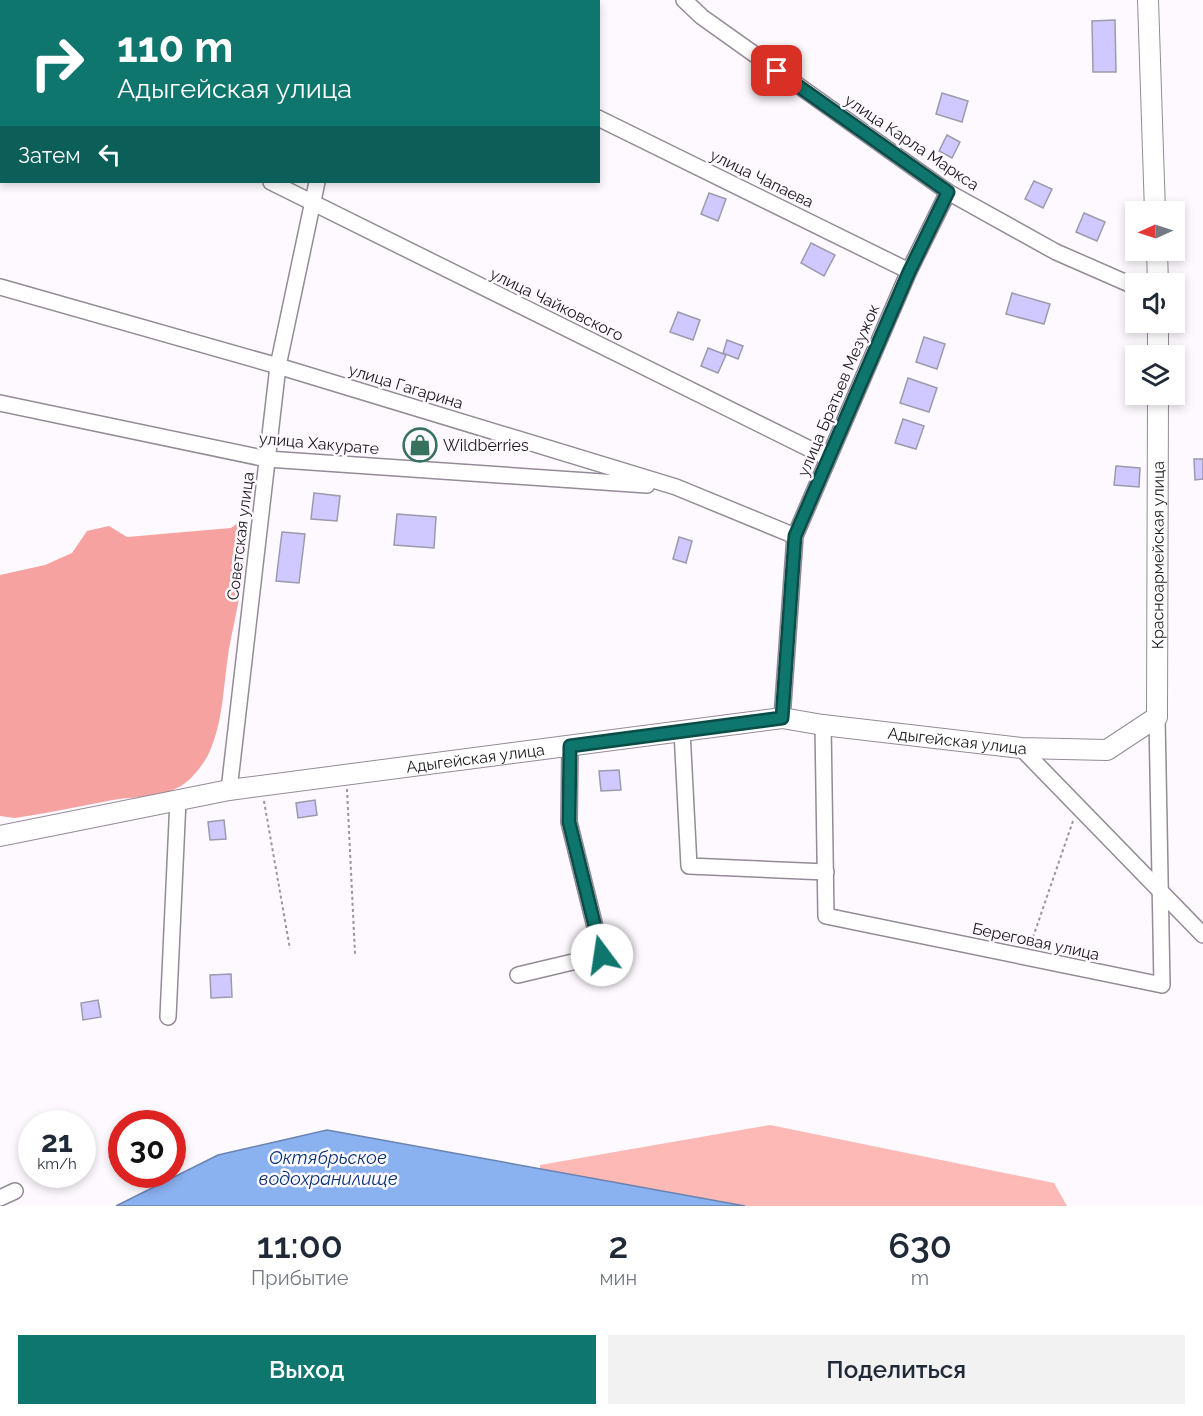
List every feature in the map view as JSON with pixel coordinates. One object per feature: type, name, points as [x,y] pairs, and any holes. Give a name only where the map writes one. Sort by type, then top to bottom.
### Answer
[{"type":"main road","points":[[1148,0],[1155,201]]},
{"type":"main road","name":"Красноармейская улица","points":[[1157,717],[1158,405]]},
{"type":"main road","name":"Адыгейская улица","points":[[0,836],[262,785],[782,718],[823,725],[1021,748],[1107,750],[1157,717]]},
{"type":"street","name":"улица Карла Маркса","points":[[684,0],[702,17],[948,192],[1056,252],[1125,282]]},
{"type":"street","name":"улица Чапаева","points":[[600,119],[909,272]]},
{"type":"street","name":"улица Чайковского","points":[[273,183],[828,458]]},
{"type":"street","name":"Советская улица","points":[[230,790],[278,366],[316,183]]},
{"type":"street","name":"улица Братьев Мезужок","points":[[782,718],[795,536],[909,272],[948,192]]},
{"type":"street","name":"улица Гагарина","points":[[0,287],[278,366],[676,487],[795,536]]},
{"type":"street","name":"улица Хакурате","points":[[0,404],[267,459],[676,487]]},
{"type":"street","name":"Береговая улица","points":[[823,725],[826,916],[1162,986],[1157,717]]},
{"type":"street","points":[[682,731],[689,866],[826,872]]},
{"type":"street","points":[[518,975],[602,955],[569,822],[570,746]]},
{"type":"street","points":[[1021,748],[1203,935]]},
{"type":"street","points":[[168,1017],[178,800]]},
{"type":"street","points":[[0,1198],[15,1191]]},
{"type":"path","points":[[346,774],[354,954]]},
{"type":"path","points":[[262,785],[290,948]]},
{"type":"path","points":[[1027,958],[1033,934],[1078,807]]},
{"type":"shaded area","points":[[239,522],[245,549],[244,567],[220,717],[209,753],[196,772],[188,781],[163,794],[113,800],[15,818],[0,816],[0,575],[45,565],[72,553],[87,531],[109,526],[127,537],[231,528]]},
{"type":"shaded area","points":[[770,1125],[1054,1183],[1067,1206],[745,1206],[540,1169],[540,1165]]},
{"type":"water","name":"Октябрьское водохранилище","points":[[327,1130],[745,1206],[116,1206],[152,1188],[186,1188],[186,1171],[218,1155]]},
{"type":"building","points":[[1115,20],[1116,72],[1093,72],[1092,21]]},
{"type":"building","points":[[942,93],[968,101],[962,122],[936,114]]},
{"type":"building","points":[[947,135],[960,142],[952,158],[939,151]]},
{"type":"building","points":[[1034,181],[1052,189],[1043,208],[1025,199]]},
{"type":"building","points":[[709,193],[726,199],[718,221],[701,214]]},
{"type":"building","points":[[1084,213],[1105,222],[1097,241],[1076,232]]},
{"type":"building","points":[[811,243],[835,255],[824,276],[801,263]]},
{"type":"building","points":[[1012,293],[1050,304],[1044,324],[1006,314]]},
{"type":"building","points":[[678,312],[700,320],[693,340],[670,332]]},
{"type":"building","points":[[924,337],[945,344],[937,369],[916,362]]},
{"type":"building","points":[[727,340],[743,346],[738,359],[723,353]]},
{"type":"building","points":[[708,348],[726,355],[718,373],[701,366]]},
{"type":"building","points":[[908,378],[937,388],[929,412],[900,403]]},
{"type":"building","points":[[903,419],[924,426],[916,449],[895,443]]},
{"type":"building","name":"Wildberries","points":[[413,431],[432,435],[428,459],[409,455]]},
{"type":"building","points":[[1194,459],[1203,459],[1203,479],[1195,480]]},
{"type":"building","points":[[1116,466],[1140,468],[1139,487],[1114,485]]},
{"type":"building","points":[[314,493],[340,496],[337,521],[311,519]]},
{"type":"building","points":[[397,514],[436,517],[434,548],[394,545]]},
{"type":"building","points":[[282,532],[305,534],[299,583],[276,581]]},
{"type":"building","points":[[679,537],[692,541],[686,563],[673,559]]},
{"type":"building","points":[[619,770],[621,790],[601,791],[599,771]]},
{"type":"building","points":[[315,800],[317,815],[298,818],[296,803]]},
{"type":"building","points":[[224,820],[226,839],[210,840],[208,822]]},
{"type":"building","points":[[231,974],[232,997],[211,998],[210,975]]},
{"type":"building","points":[[98,1000],[101,1017],[83,1020],[81,1003]]},
{"type":"place","name":"Wildberries","points":[[420,445]]},
{"type":"route","points":[[602,955],[569,822],[570,746],[782,718],[795,536],[909,272],[948,192],[777,71]]}]
